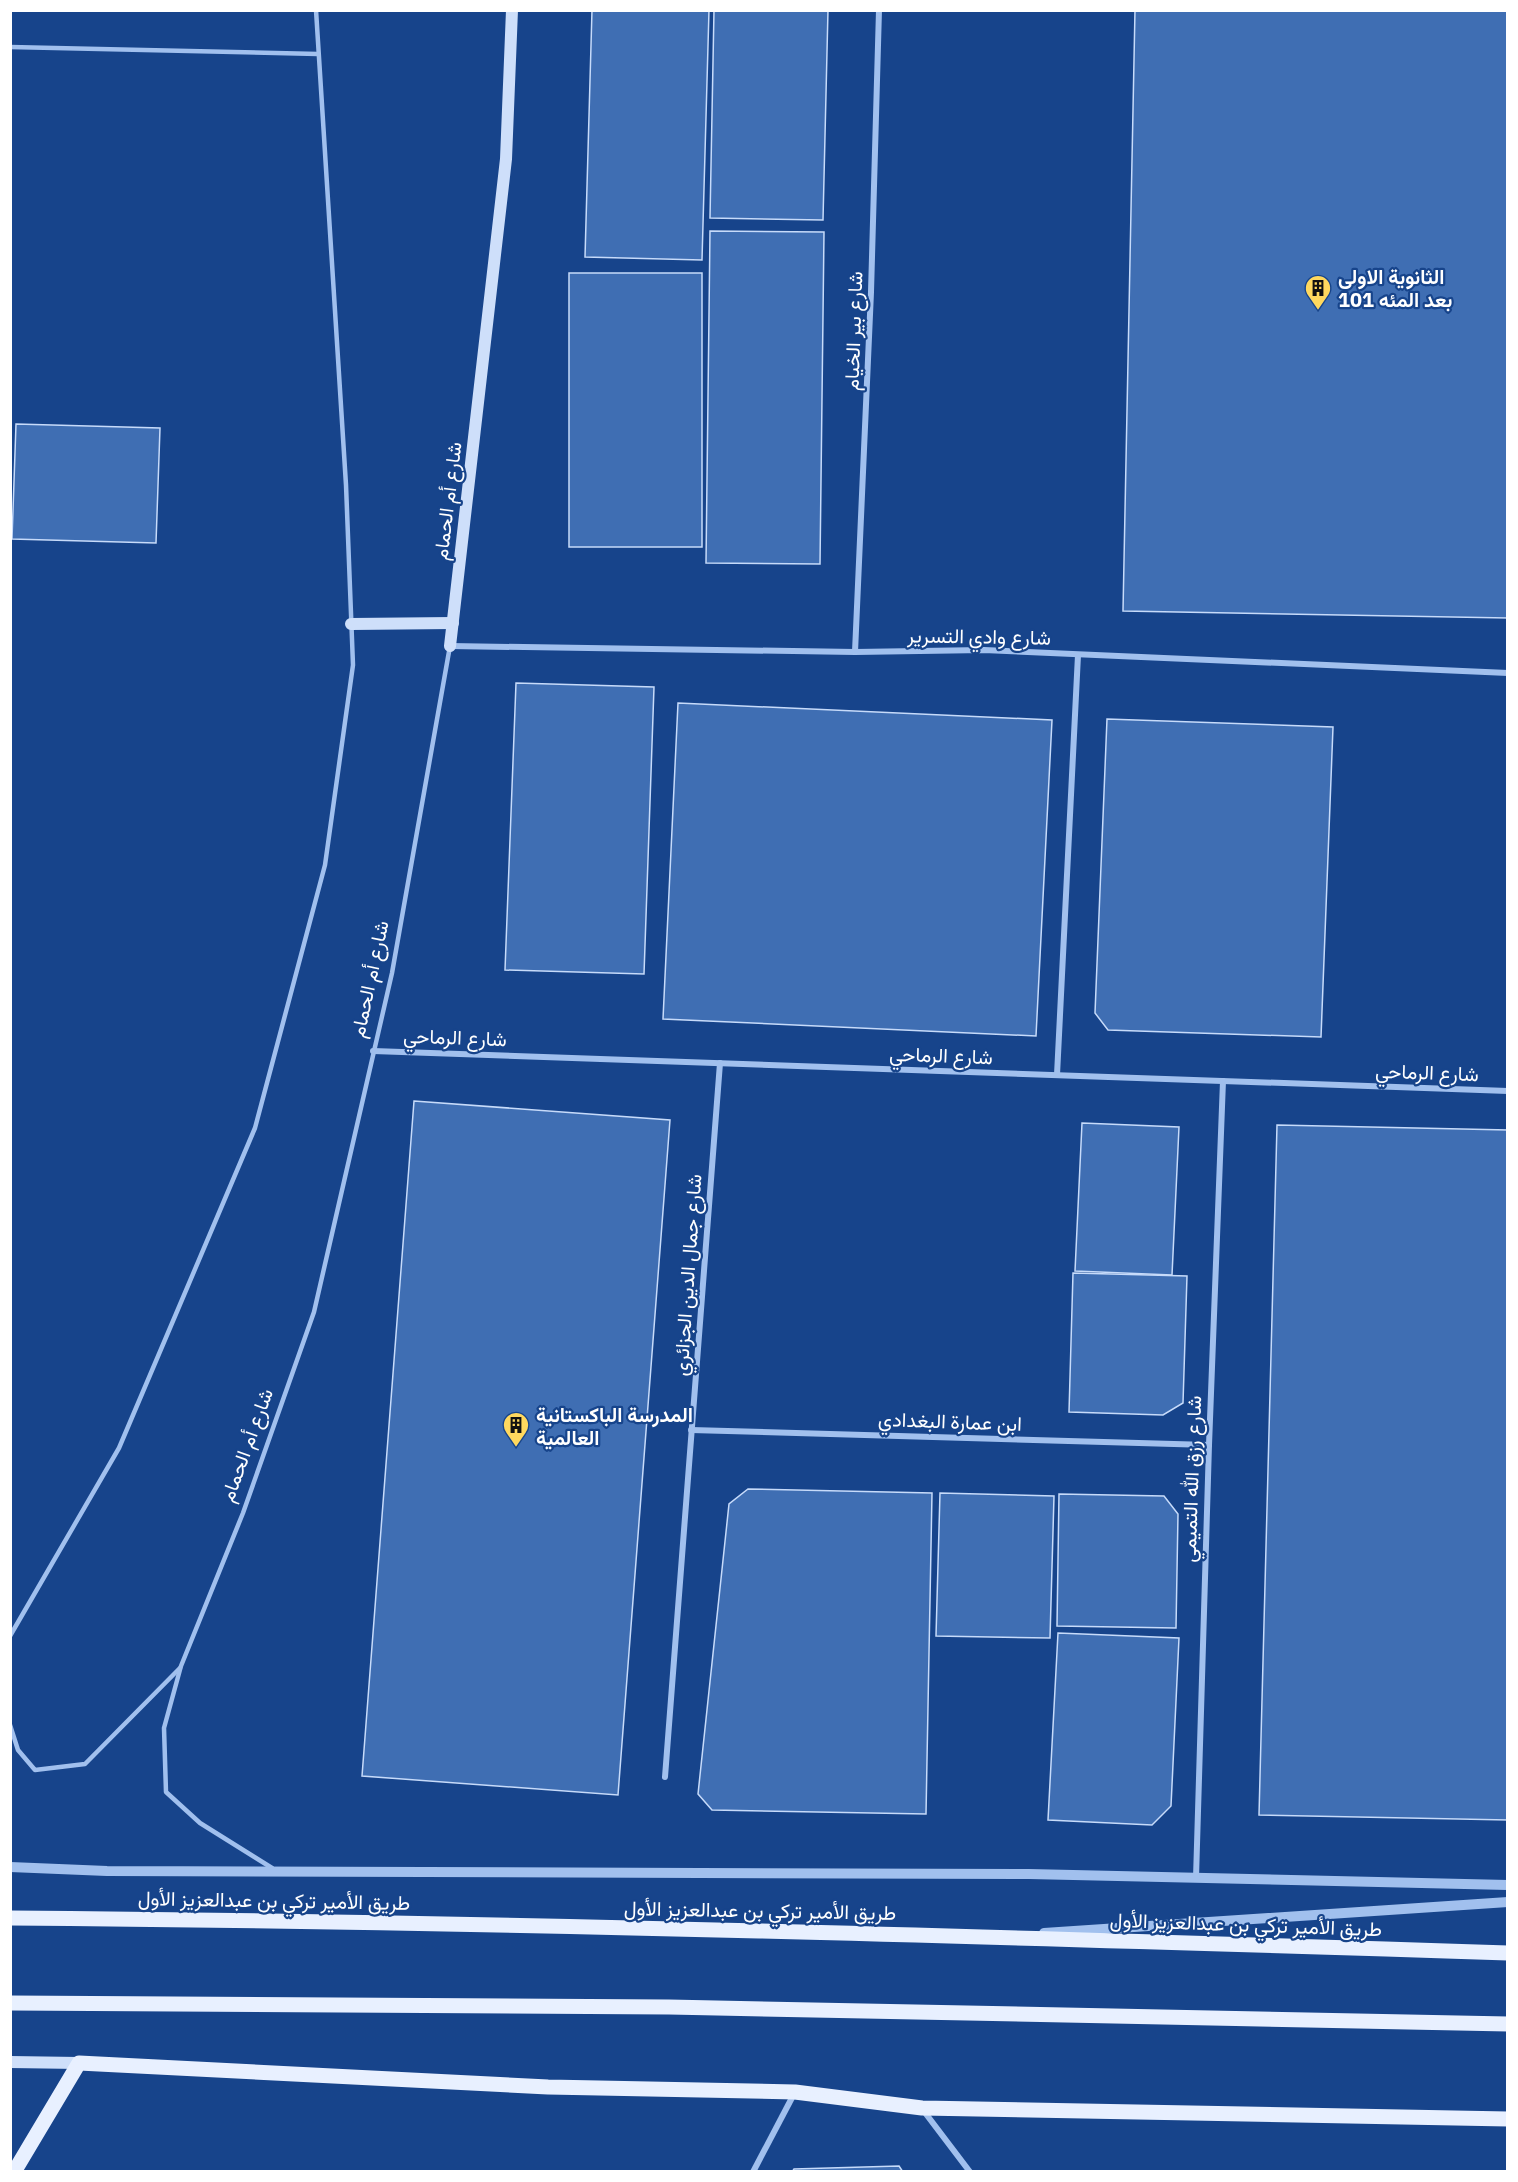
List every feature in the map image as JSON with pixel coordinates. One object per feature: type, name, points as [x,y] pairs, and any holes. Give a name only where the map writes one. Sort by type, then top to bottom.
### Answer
[{"type":"main road","name":"شارع أم الحمام","points":[[450,646],[506,159],[512,10]]},
{"type":"main road","points":[[351,624],[453,623]]},
{"type":"main road","name":"طريق الأمير تركي بن عبدالعزيز الأول","points":[[10,1918],[310,1921],[984,1936],[1508,1953]]},
{"type":"main road","points":[[10,2003],[669,2007],[1508,2024]]},
{"type":"main road","points":[[10,2062],[79,2063],[548,2087],[795,2092],[922,2108],[1508,2119]]},
{"type":"main road","points":[[14,2172],[79,2063]]},
{"type":"street","name":"شارع بير الخيام","points":[[855,652],[871,291],[879,10]]},
{"type":"street","name":"شارع وادي التسرير","points":[[450,646],[855,652],[984,650],[1508,673]]},
{"type":"street","points":[[1057,1075],[1078,655]]},
{"type":"street","name":"شارع الرماحي","points":[[373,1051],[1508,1091]]},
{"type":"street","name":"شارع جمال الدين الجزائري","points":[[665,1777],[720,1063]]},
{"type":"street","name":"شارع رزق الله التميمي","points":[[1196,1878],[1223,1081]]},
{"type":"street","name":"ابن عمارة البغدادي","points":[[691,1430],[1209,1445]]},
{"type":"street","points":[[10,1867],[107,1871],[1029,1874],[1508,1886]]},
{"type":"street","points":[[984,1936],[1508,1902]]},
{"type":"street","points":[[753,2172],[795,2092]]},
{"type":"street","points":[[922,2108],[970,2172]]},
{"type":"lane","points":[[10,1636],[119,1448],[255,1128],[325,865],[353,665],[346,485],[316,10]]},
{"type":"lane","points":[[10,47],[318,54]]},
{"type":"lane","name":"شارع أم الحمام","points":[[277,1871],[200,1823],[166,1792],[164,1728],[182,1666],[243,1513],[314,1312],[392,973],[450,646]]},
{"type":"lane","points":[[10,1725],[18,1749],[35,1770],[85,1764],[182,1666]]},
{"type":"building","points":[[592,10],[709,10],[702,260],[585,257]]},
{"type":"building","points":[[714,10],[828,10],[823,220],[710,218]]},
{"type":"building","name":"الثانوية الاولى بعد المئه 101","points":[[1135,10],[1508,10],[1508,618],[1123,611]]},
{"type":"building","points":[[710,231],[824,232],[820,564],[706,563]]},
{"type":"building","points":[[569,273],[702,273],[702,547],[569,547]]},
{"type":"building","points":[[16,424],[160,428],[156,543],[12,539]]},
{"type":"building","points":[[516,683],[654,687],[644,974],[505,970]]},
{"type":"building","points":[[678,703],[1052,720],[1036,1036],[663,1019]]},
{"type":"building","points":[[1107,719],[1333,727],[1321,1037],[1108,1030],[1095,1013]]},
{"type":"building","name":"المدرسة الباكستانية العالمية","points":[[414,1101],[670,1120],[618,1795],[362,1776]]},
{"type":"building","points":[[1082,1123],[1179,1127],[1172,1275],[1075,1271]]},
{"type":"building","points":[[1277,1125],[1508,1130],[1508,1820],[1259,1815]]},
{"type":"building","points":[[1073,1273],[1187,1276],[1183,1403],[1163,1415],[1069,1412]]},
{"type":"building","points":[[748,1489],[932,1493],[926,1814],[712,1810],[698,1794],[729,1504]]},
{"type":"building","points":[[940,1493],[1054,1496],[1050,1638],[936,1636]]},
{"type":"building","points":[[1059,1494],[1164,1496],[1178,1514],[1176,1628],[1057,1626]]},
{"type":"building","points":[[1058,1633],[1179,1638],[1171,1806],[1152,1825],[1048,1820]]},
{"type":"building","points":[[899,2166],[903,2172],[792,2172],[794,2169]]},
{"type":"place","name":"الثانوية الاولى بعد المئه 101","points":[[1318,311]]},
{"type":"place","name":"المدرسة الباكستانية العالمية","points":[[516,1448]]}]
